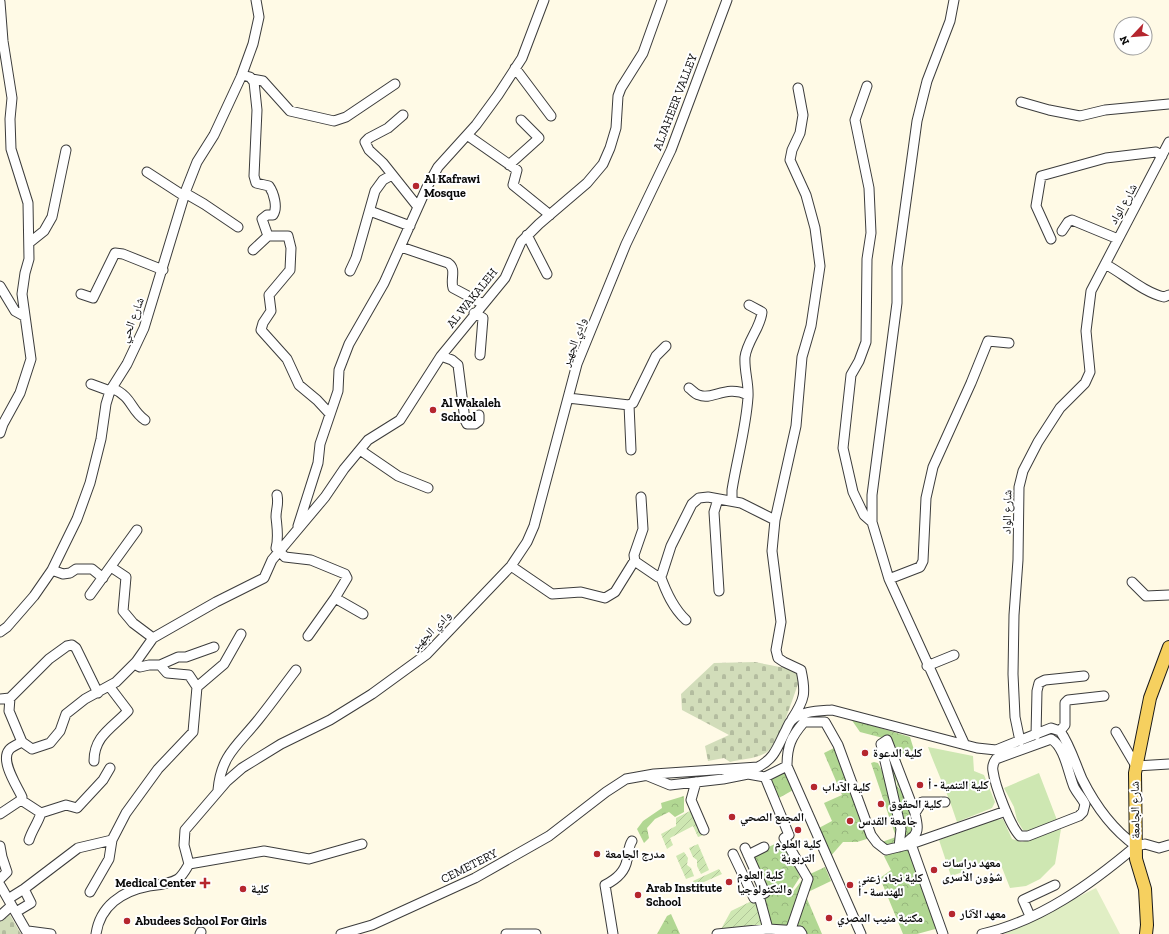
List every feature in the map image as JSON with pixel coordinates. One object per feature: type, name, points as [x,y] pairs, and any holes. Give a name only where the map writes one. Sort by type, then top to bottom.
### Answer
[{"type":"main road","name":"شارع الجامعة","points":[[1136,846],[1136,766],[1150,698],[1169,647]]},
{"type":"main road","points":[[1136,846],[1136,859],[1145,889],[1146,934]]},
{"type":"main road","points":[[1136,846],[1152,902],[1150,934]]},
{"type":"street","name":"شارع الحي","points":[[0,632],[7,627],[34,596],[52,570],[77,519],[90,483],[101,439],[106,404],[111,389],[127,364],[144,328],[163,270],[184,195],[197,162],[214,135],[242,76],[253,44],[258,16],[256,0]]},
{"type":"street","points":[[296,531],[318,463],[320,444],[338,392],[339,370],[349,344],[384,282],[438,167],[467,135],[498,95],[516,68],[522,58],[544,0]]},
{"type":"street","name":"AL WAKALEH","points":[[153,638],[216,602],[264,578],[272,560],[325,497],[344,469],[368,440],[400,420],[441,356],[505,278],[521,242],[527,234],[587,183],[603,164],[616,128],[618,96],[621,88],[643,53],[662,0]]},
{"type":"street","name":"ALJAHEER VALLEY","points":[[643,211],[671,150],[727,0]]},
{"type":"street","points":[[954,0],[950,21],[927,81],[917,121],[897,267],[897,302],[872,496],[872,522],[888,579],[964,743]]},
{"type":"street","points":[[0,2],[3,41],[12,98],[10,119],[12,149],[28,203],[29,259],[22,294],[31,359],[20,393],[3,424],[0,433]]},
{"type":"street","points":[[516,68],[551,116]]},
{"type":"street","points":[[242,76],[263,81],[290,111],[334,121],[346,117],[395,84]]},
{"type":"street","points":[[252,79],[254,82],[257,110],[254,176],[256,183],[270,186],[275,207],[273,215],[267,215],[262,219],[268,236]]},
{"type":"street","points":[[867,86],[855,120],[869,195],[871,233],[867,258],[866,342],[859,361],[850,375],[843,448],[853,492],[864,515],[872,522]]},
{"type":"street","points":[[660,575],[662,574],[671,546],[692,504],[699,498],[708,497],[741,503],[775,520],[796,426],[802,357],[811,326],[820,266],[815,228],[808,202],[790,160],[792,150],[800,133],[803,115],[798,88]]},
{"type":"street","points":[[1021,102],[1049,110],[1080,116],[1105,110],[1169,104]]},
{"type":"street","points":[[403,115],[388,128],[368,138],[365,142],[369,150],[418,207]]},
{"type":"street","points":[[509,165],[539,138],[521,120]]},
{"type":"street","points":[[467,135],[517,170],[512,185],[550,215]]},
{"type":"street","name":"شارع الواد","points":[[1020,741],[1015,717],[1012,674],[1018,560],[1019,487],[1023,471],[1038,442],[1060,408],[1085,382],[1090,372],[1086,331],[1091,291],[1169,142]]},
{"type":"street","points":[[29,243],[44,231],[52,217],[66,150]]},
{"type":"street","points":[[1051,239],[1036,206],[1041,176],[1106,158],[1156,152],[1162,156]]},
{"type":"street","points":[[147,172],[184,195],[204,204],[238,227]]},
{"type":"street","points":[[350,271],[375,191],[383,180],[392,175]]},
{"type":"street","points":[[370,211],[410,226]]},
{"type":"street","name":"وادي الجهير","points":[[189,864],[184,845],[185,830],[218,790],[242,768],[281,744],[330,720],[404,672],[427,654],[511,566],[527,542],[534,526],[577,364],[626,244],[643,211]]},
{"type":"street","points":[[1062,231],[1068,222],[1072,220],[1118,239]]},
{"type":"street","points":[[527,234],[547,274]]},
{"type":"street","points":[[253,250],[268,236],[283,235],[288,236],[290,239],[290,270],[269,295],[271,311],[263,323],[261,330],[287,359],[299,385],[318,400],[330,414]]},
{"type":"street","points":[[401,247],[448,263],[454,270],[451,281],[453,288],[484,304]]},
{"type":"street","points":[[81,294],[92,298],[115,254],[124,254],[163,270]]},
{"type":"street","points":[[1105,264],[1154,295],[1164,297],[1169,295]]},
{"type":"street","points":[[0,286],[15,311],[24,316]]},
{"type":"street","points":[[732,501],[732,490],[747,412],[748,395],[745,356],[762,317],[762,312],[749,305]]},
{"type":"street","points":[[474,314],[483,318],[480,355]]},
{"type":"street","points":[[888,579],[920,567],[923,561],[926,498],[933,467],[972,383],[988,341],[1009,343]]},
{"type":"street","points":[[568,398],[629,405],[633,403],[656,356],[666,346]]},
{"type":"street","points":[[441,356],[452,360],[458,365],[465,420],[467,424],[476,424],[479,421],[479,415]]},
{"type":"street","points":[[91,384],[111,389],[130,399],[138,416],[145,420]]},
{"type":"street","points":[[688,388],[699,395],[706,396],[723,391],[740,391],[748,395]]},
{"type":"street","points":[[629,405],[631,450]]},
{"type":"street","points":[[360,450],[398,476],[428,488]]},
{"type":"street","points":[[277,495],[279,504],[276,516],[279,530],[276,548],[279,552],[285,557],[311,560],[345,574],[347,578],[335,598],[308,636]]},
{"type":"street","points":[[641,497],[643,529],[634,555],[635,562],[658,577],[660,575]]},
{"type":"street","points":[[718,499],[714,512],[719,591]]},
{"type":"street","name":"CEMETERY","points":[[341,934],[372,925],[475,878],[549,836],[626,779],[758,767],[768,762],[775,753],[790,721],[802,703],[804,685],[801,670],[778,658],[776,650],[781,622],[772,551],[775,520]]},
{"type":"street","points":[[90,595],[137,530]]},
{"type":"street","points":[[511,566],[552,594],[581,592],[605,598],[615,592],[635,562]]},
{"type":"street","points":[[10,698],[9,711],[22,742],[32,748],[50,743],[60,731],[66,714],[85,699],[109,686],[134,664],[153,638],[133,623],[123,611],[126,577],[111,567]]},
{"type":"street","points":[[52,570],[63,574],[70,573],[76,569],[92,569],[103,578]]},
{"type":"street","points":[[660,575],[672,602],[678,612],[686,620]]},
{"type":"street","points":[[1132,582],[1146,596],[1169,595]]},
{"type":"street","points":[[335,598],[363,614]]},
{"type":"street","points":[[197,687],[224,664],[241,634]]},
{"type":"street","points":[[0,699],[10,698],[49,659],[67,646],[76,648],[98,693]]},
{"type":"street","points":[[134,664],[140,667],[148,665],[160,666],[178,657],[186,657],[214,647]]},
{"type":"street","points":[[927,666],[954,655]]},
{"type":"street","points":[[90,892],[109,859],[112,840],[126,813],[158,769],[193,732],[196,716],[197,687],[189,675],[167,673],[160,666]]},
{"type":"street","points":[[218,790],[219,776],[234,746],[257,721],[296,670]]},
{"type":"street","points":[[1036,734],[1037,691],[1040,683],[1045,680],[1084,676]]},
{"type":"street","points":[[94,761],[94,750],[98,740],[128,711],[109,686]]},
{"type":"street","points":[[1060,730],[1065,725],[1065,703],[1068,700],[1104,696]]},
{"type":"street","points":[[790,721],[806,714],[832,710],[964,743],[977,748],[996,750],[1051,728],[1060,730]]},
{"type":"street","points":[[861,934],[787,766],[787,751],[793,734],[804,722],[825,722],[838,745],[871,835],[877,843],[886,850],[906,845],[1006,811]]},
{"type":"street","points":[[1060,730],[1083,780],[1109,823],[1136,846],[1145,844],[1159,848],[1169,845]]},
{"type":"street","points":[[1116,732],[1136,766],[1169,764]]},
{"type":"street","points":[[1051,738],[1056,741],[1075,788],[1085,804],[1083,812],[1080,816],[1024,836],[1016,831],[1006,811],[993,771],[993,763],[996,759],[1051,738]]},
{"type":"street","points":[[906,845],[918,829],[915,813],[887,740],[881,744],[901,829],[906,845],[943,934]]},
{"type":"street","points":[[21,800],[22,797],[6,765],[4,754],[22,742]]},
{"type":"street","points":[[647,776],[670,785],[748,774],[765,777],[787,766]]},
{"type":"street","points":[[41,813],[66,805],[77,808],[103,780],[110,768]]},
{"type":"street","points":[[765,777],[789,835],[784,838],[808,879],[790,932]]},
{"type":"street","points":[[696,782],[691,800],[704,830]]},
{"type":"street","points":[[21,800],[41,813]]},
{"type":"street","points":[[0,814],[21,800]]},
{"type":"street","points":[[915,813],[922,802],[945,802]]},
{"type":"street","points":[[29,840],[32,831],[40,822],[41,813]]},
{"type":"street","points":[[0,916],[12,906],[24,889],[78,848],[112,840]]},
{"type":"street","points":[[613,934],[604,885],[622,872],[626,864],[629,846],[632,841]]},
{"type":"street","points":[[96,934],[98,922],[103,912],[117,897],[138,888],[169,883],[178,878],[189,864],[264,851],[309,859],[362,844]]},
{"type":"street","points":[[0,846],[2,857],[8,872],[0,879]]},
{"type":"street","name":"شارع الجامعة","points":[[982,934],[1030,916],[1082,889],[1136,846]]},
{"type":"street","points":[[733,854],[754,898],[765,893],[746,852],[764,847]]},
{"type":"street","points":[[0,885],[28,932],[51,934]]},
{"type":"street","points":[[1030,916],[1023,900],[1055,885]]},
{"type":"street","points":[[12,906],[31,902],[24,889]]},
{"type":"street","points":[[759,896],[768,929]]},
{"type":"street","points":[[717,934],[768,929],[790,932],[800,931],[802,934]]},
{"type":"street","points":[[506,934],[536,934]]},
{"type":"green space","points":[[755,662],[795,670],[800,679],[781,729],[772,747],[763,754],[730,762],[724,758],[708,761],[705,746],[729,735],[682,710],[681,694],[714,663]]},
{"type":"green space","points":[[851,719],[910,737],[914,750],[899,755],[912,800],[897,785],[899,769],[887,739],[860,732]]},
{"type":"green space","points":[[882,745],[897,769],[896,785],[905,795],[916,829],[900,846],[892,785],[880,761]]},
{"type":"green space","points":[[836,747],[870,838],[857,842],[843,842],[829,858],[817,829],[832,821],[824,803],[842,795],[824,753]]},
{"type":"green space","points":[[928,747],[973,756],[974,771],[984,775],[995,802],[992,808],[957,822]]},
{"type":"green space","points":[[871,763],[878,763],[890,786],[900,829],[895,848],[879,843],[896,837]]},
{"type":"green space","points":[[786,769],[795,789],[777,799],[767,779]]},
{"type":"green space","points":[[1039,773],[1057,820],[1028,831],[1023,830],[1017,820],[1014,807],[1004,788]]},
{"type":"green space","points":[[684,796],[684,812],[675,817],[669,812],[655,819],[647,828],[649,838],[644,843],[637,829],[643,821],[662,808],[661,803]]},
{"type":"green space","points":[[692,810],[704,835],[698,837],[693,826],[670,838],[673,845],[667,849],[661,834],[676,826],[676,818]]},
{"type":"green space","points":[[1003,819],[1012,839],[1022,842],[1061,829],[1055,864],[1040,879],[1026,886],[1010,888],[999,860],[951,876],[939,840],[995,820]]},
{"type":"green space","points":[[783,840],[800,877],[789,894],[771,889],[765,892],[750,856]]},
{"type":"green space","points":[[698,844],[709,870],[701,874],[697,866],[697,860],[693,857],[689,848]]},
{"type":"green space","points":[[910,848],[939,928],[917,934],[903,934],[880,878],[891,870],[884,856]]},
{"type":"green space","points":[[684,852],[688,858],[687,865],[691,868],[694,876],[686,879],[676,856]]},
{"type":"green space","points":[[825,867],[831,881],[806,893],[808,875]]},
{"type":"green space","points":[[719,869],[722,874],[695,886],[693,881]]},
{"type":"green space","points":[[805,876],[789,930],[769,927],[761,897],[771,892],[790,896]]},
{"type":"green space","points":[[1096,888],[1120,934],[1004,934]]},
{"type":"green space","points":[[805,894],[822,934],[803,934],[792,930]]},
{"type":"green space","points":[[758,898],[766,926],[720,931],[731,911]]},
{"type":"green space","points":[[671,914],[680,934],[657,934],[667,916]]},
{"type":"green space","points":[[10,915],[21,934],[0,934],[0,919],[4,916]]},
{"type":"place","name":"Al Kafrawi Mosque","points":[[416,186]]},
{"type":"place","name":"Al Wakaleh School","points":[[433,410]]},
{"type":"place","name":"كلية الدعوة","points":[[865,753]]},
{"type":"place","name":"كلية التنمية - أ","points":[[920,785]]},
{"type":"place","name":"كلية الآداب","points":[[814,787]]},
{"type":"place","name":"كلية الحقوق","points":[[881,804]]},
{"type":"place","name":"المجمع الصحي","points":[[732,817]]},
{"type":"place","name":"جامعة القدس","points":[[850,821]]},
{"type":"place","name":"كلية العلوم التربوية","points":[[798,830]]},
{"type":"place","name":"مدرج الجامعة","points":[[597,854]]},
{"type":"place","name":"معهد دراسات شؤون الأسرى","points":[[934,870]]},
{"type":"place","name":"كلية العلوم والتكنولوجيا","points":[[729,882]]},
{"type":"place","name":"Medical Center","points":[[205,883]]},
{"type":"place","name":"كلية نجاد زعني للهندسة - أ","points":[[850,885]]},
{"type":"place","name":"كلية","points":[[243,889]]},
{"type":"place","name":"Arab Institute School","points":[[638,895]]},
{"type":"place","name":"معهد الآثار","points":[[952,914]]},
{"type":"place","name":"مكتبة منيب المصري","points":[[829,918]]},
{"type":"place","name":"Abudees School For Girls","points":[[127,921]]}]
